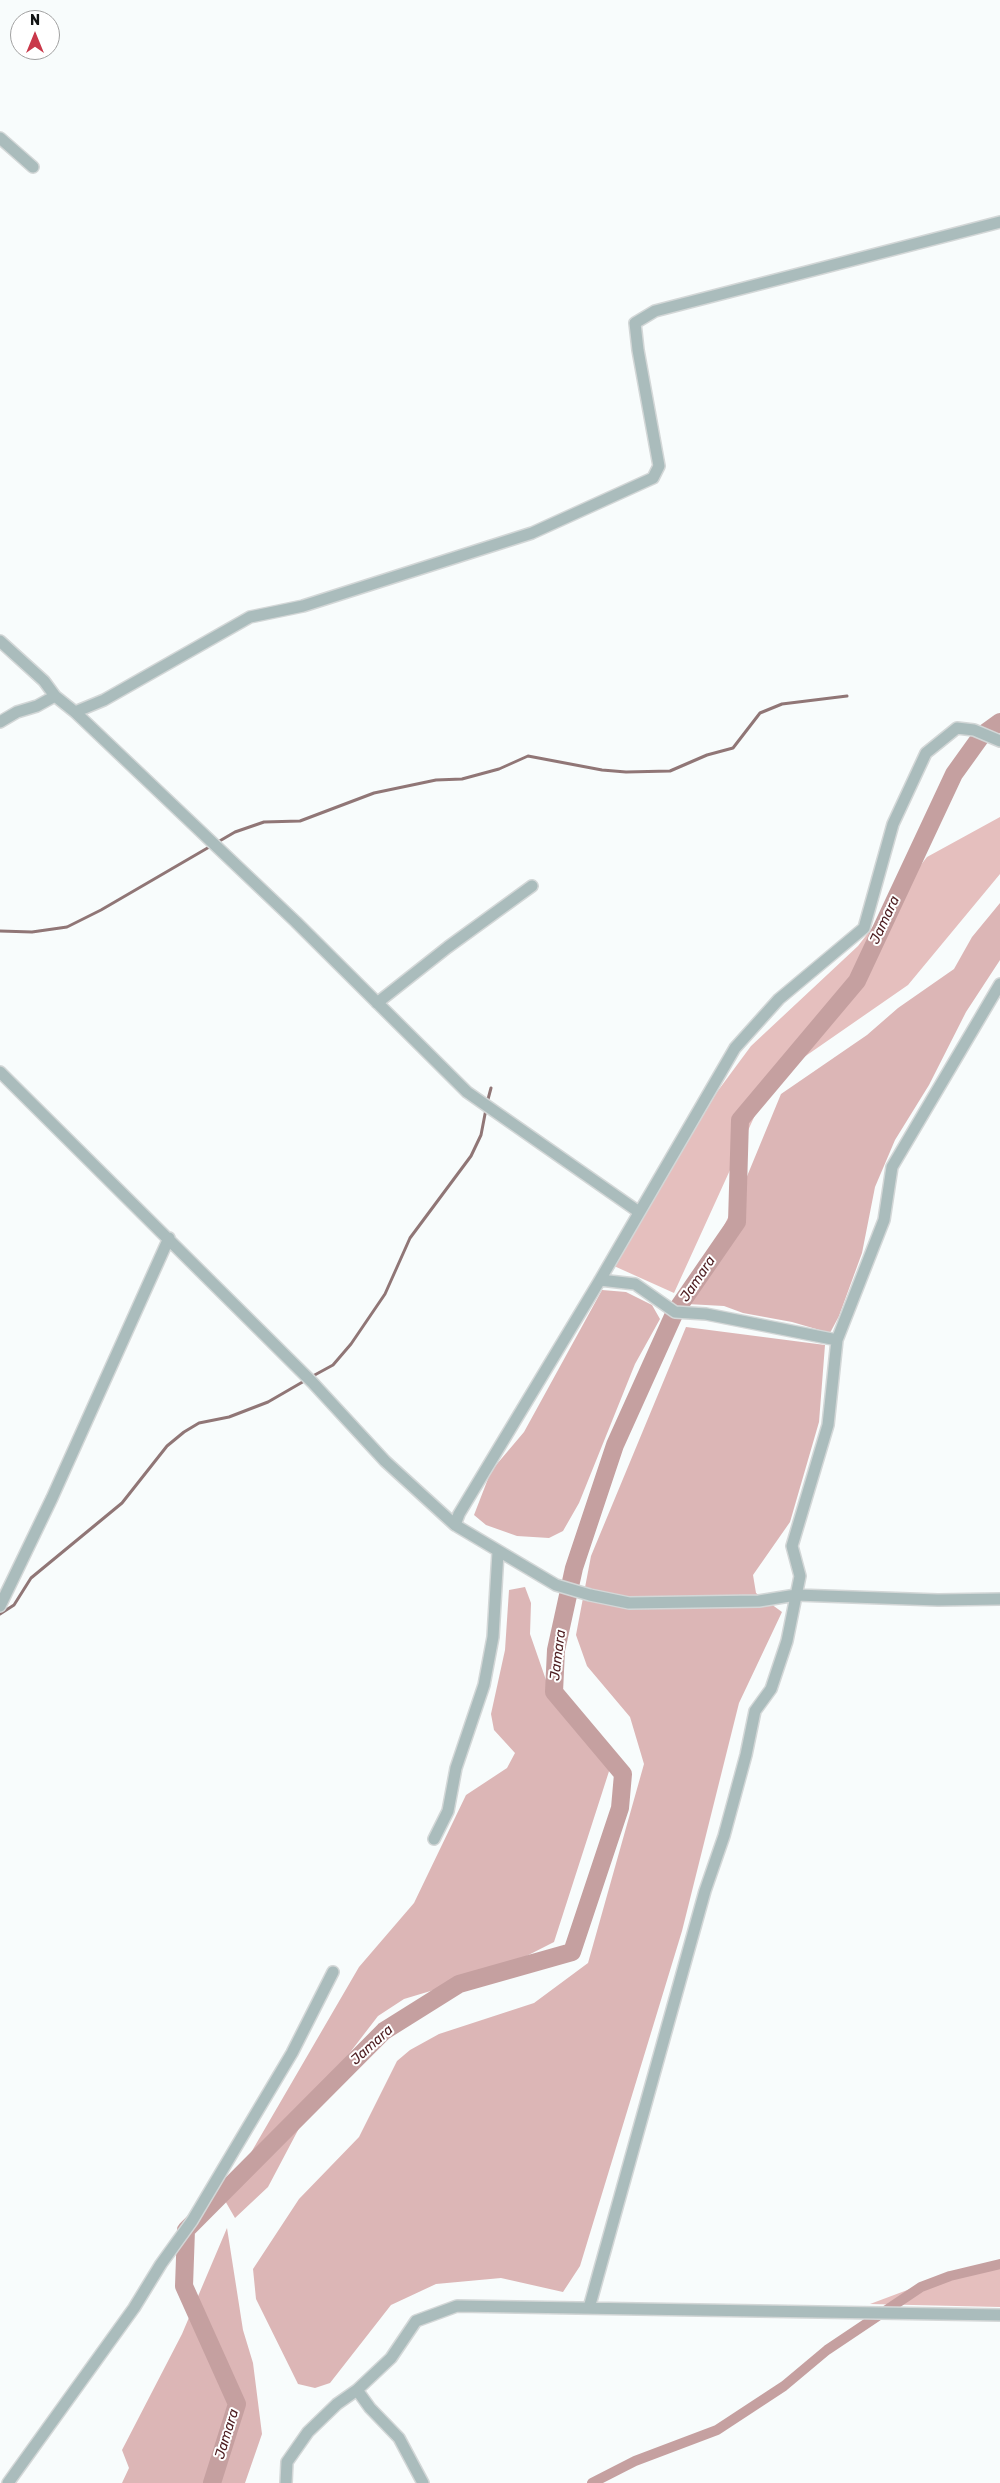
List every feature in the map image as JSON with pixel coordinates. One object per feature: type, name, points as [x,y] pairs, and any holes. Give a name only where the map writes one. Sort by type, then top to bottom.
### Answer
[{"type":"street","points":[[0,138],[34,167]]},
{"type":"street","points":[[75,712],[104,700],[250,617],[303,606],[532,533],[653,478],[659,466],[638,350],[636,323],[655,311],[1000,222]]},
{"type":"street","points":[[0,641],[44,681],[55,696],[75,712],[467,1092],[639,1212]]},
{"type":"street","points":[[0,722],[55,696]]},
{"type":"street","points":[[455,1525],[458,1514],[600,1280],[735,1048],[779,999],[864,928],[893,824],[926,753],[957,728],[974,730],[1000,741]]},
{"type":"street","points":[[377,1003],[448,947],[532,886]]},
{"type":"street","points":[[589,2308],[705,1891],[724,1836],[755,1711],[772,1689],[787,1641],[800,1576],[792,1546],[828,1425],[837,1340],[884,1220],[892,1167],[1000,984]]},
{"type":"street","points":[[0,1072],[312,1382],[384,1461],[455,1525],[556,1585],[590,1595],[630,1603],[759,1601],[796,1595],[938,1600],[1000,1599]]},
{"type":"street","points":[[0,1606],[56,1489],[169,1238]]},
{"type":"street","points":[[600,1280],[635,1284],[675,1312],[706,1314],[837,1340]]},
{"type":"street","points":[[434,1839],[448,1811],[456,1768],[484,1685],[493,1636],[498,1552]]},
{"type":"street","points":[[8,2483],[134,2308],[161,2264],[192,2221],[292,2053],[333,1972]]},
{"type":"street","points":[[286,2483],[287,2462],[308,2432],[337,2404],[357,2390],[391,2358],[416,2321],[457,2306],[1000,2314]]},
{"type":"street","points":[[357,2390],[370,2408],[400,2438],[423,2483]]},
{"type":"shaded area","points":[[1000,817],[1000,874],[908,985],[771,1080],[674,1293],[614,1266],[717,1092],[751,1046],[858,946],[927,857]]},
{"type":"shaded area","points":[[1000,903],[1000,960],[966,1012],[929,1085],[895,1140],[875,1187],[862,1253],[839,1316],[830,1333],[792,1322],[743,1313],[724,1306],[687,1304],[743,1186],[781,1094],[867,1035],[898,1008],[954,969],[972,937]]},
{"type":"shaded area","points":[[602,1290],[626,1292],[652,1305],[660,1319],[635,1364],[579,1503],[563,1531],[549,1538],[517,1536],[486,1525],[474,1515],[491,1471],[524,1432]]},
{"type":"shaded area","points":[[686,1327],[825,1345],[819,1422],[790,1522],[753,1575],[756,1593],[782,1612],[739,1703],[682,1931],[580,2266],[563,2292],[501,2278],[436,2284],[391,2305],[330,2383],[315,2388],[298,2384],[256,2299],[253,2269],[299,2199],[359,2137],[397,2061],[410,2050],[439,2034],[534,2003],[588,1963],[644,1764],[630,1717],[587,1666],[576,1635],[591,1556]]},
{"type":"shaded area","points":[[525,1587],[531,1603],[530,1634],[546,1680],[586,1737],[612,1762],[554,1942],[497,1971],[404,1999],[378,2016],[315,2098],[268,2187],[235,2218],[224,2199],[359,1967],[414,1903],[466,1795],[507,1768],[515,1753],[494,1730],[491,1714],[505,1650],[509,1590]]},
{"type":"shaded area","points":[[227,2228],[243,2330],[253,2363],[262,2434],[245,2483],[122,2483],[129,2468],[122,2450],[182,2334]]},
{"type":"shaded area","points":[[1000,2266],[1000,2307],[870,2304],[950,2274]]},
{"type":"waterway","points":[[0,931],[32,932],[67,927],[101,910],[235,832],[264,822],[300,821],[374,793],[436,780],[462,779],[499,769],[528,756],[602,770],[626,772],[670,771],[707,755],[733,748],[760,713],[782,704],[847,696]]},
{"type":"waterway","name":"Jamara","points":[[212,2483],[237,2404],[184,2286],[186,2230],[384,2031],[459,1984],[572,1952],[620,1808],[623,1774],[554,1692],[556,1650],[574,1568],[615,1445],[675,1312],[737,1222],[740,1120],[857,981],[954,774],[982,735],[1000,722]]},
{"type":"waterway","points":[[487,1103],[491,1088]]},
{"type":"waterway","points":[[311,1377],[333,1365],[351,1344],[385,1294],[410,1238],[471,1156],[481,1135],[486,1109]]},
{"type":"waterway","points":[[0,1614],[14,1605],[31,1578],[122,1503],[167,1446],[184,1432],[199,1423],[229,1417],[268,1402],[306,1380]]},
{"type":"waterway","points":[[592,2483],[635,2461],[717,2430],[784,2386],[827,2350],[921,2287],[950,2276],[1000,2264]]}]
